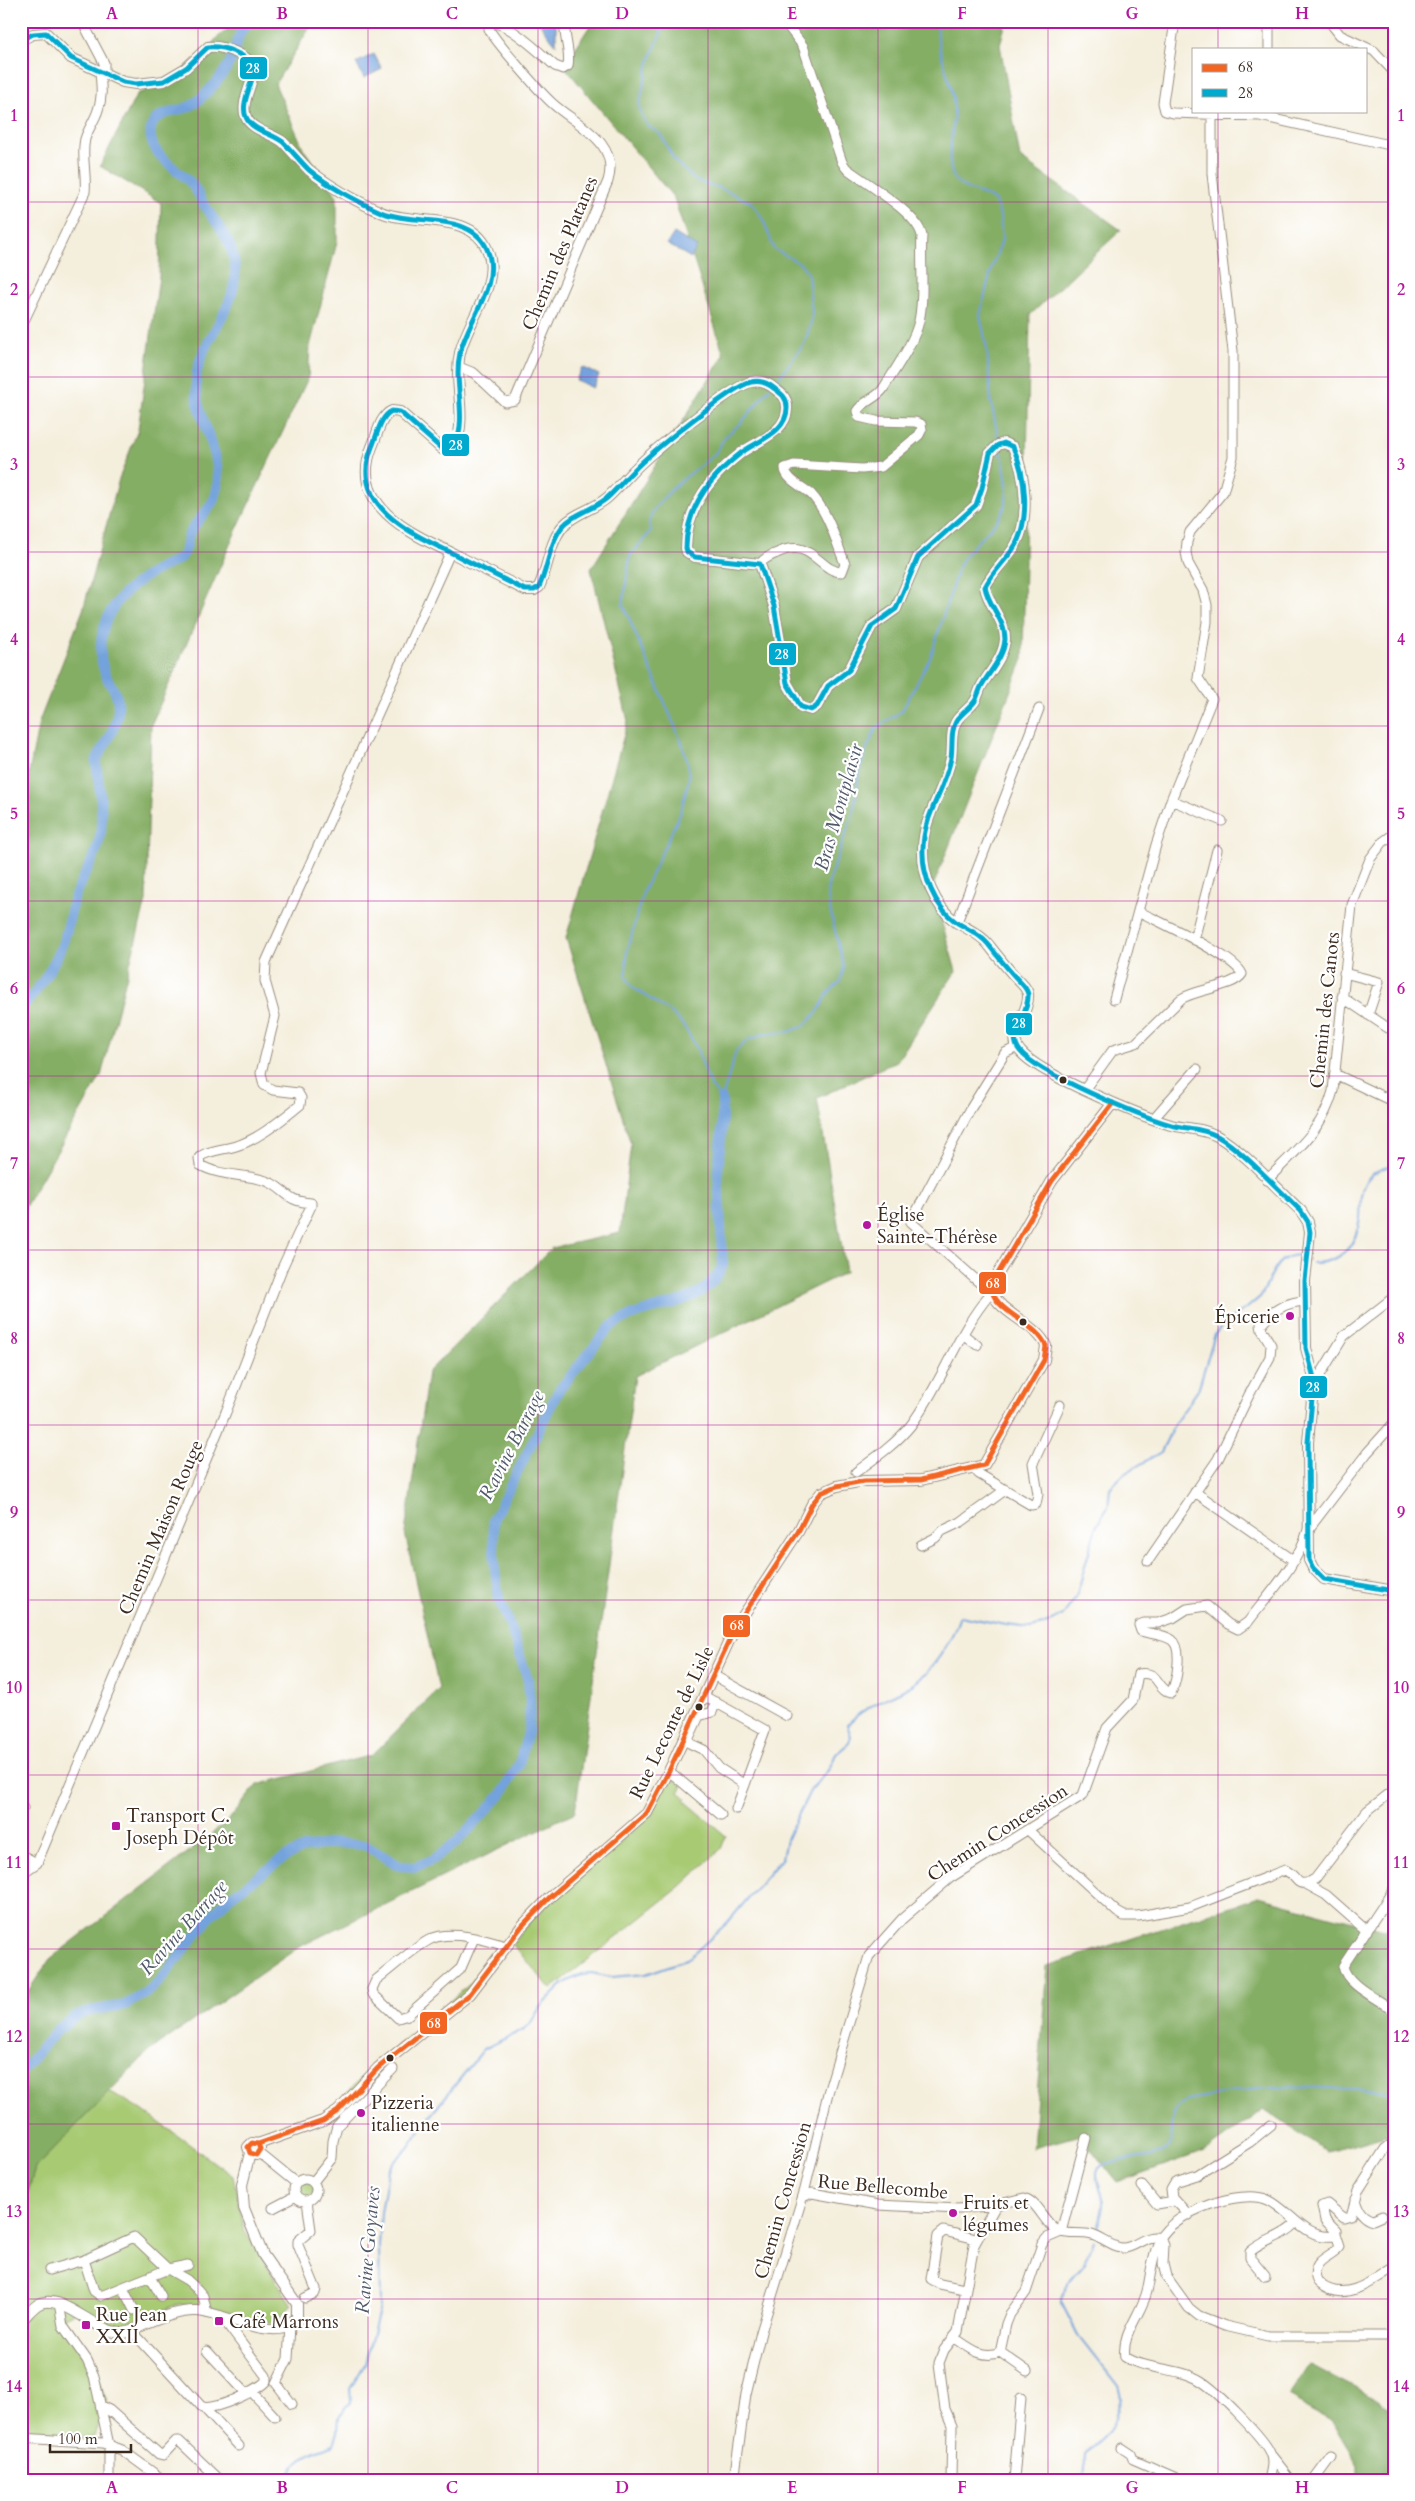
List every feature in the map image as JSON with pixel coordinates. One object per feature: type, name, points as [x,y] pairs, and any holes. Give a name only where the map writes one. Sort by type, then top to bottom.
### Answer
[{"type":"main road","points":[[21,40],[33,34],[46,33],[66,55],[129,84],[158,83],[179,72],[205,48],[215,46],[240,56],[249,60],[254,69],[244,111],[246,119],[252,125],[282,142],[310,170],[338,190],[381,212],[412,220],[455,224],[467,228],[482,241],[487,250],[489,261],[488,285],[482,304],[464,338],[459,357],[461,417],[455,447],[449,450],[442,449],[400,412],[392,411],[383,420],[367,466],[373,493],[384,512],[409,532],[525,590],[537,589],[563,526],[576,516],[603,502],[634,470],[724,396],[753,381],[768,383],[780,393],[786,400],[787,406],[780,427],[740,454],[706,489],[691,514],[686,539],[687,552],[695,557],[760,564],[774,606],[787,683],[801,707],[812,710],[817,706],[828,686],[849,670],[872,626],[896,609],[918,557],[976,505],[982,488],[987,460],[992,449],[1004,443],[1013,447],[1020,462],[1023,489],[1022,527],[1014,548],[985,587],[987,596],[1002,626],[1005,640],[993,671],[982,685],[975,701],[956,721],[949,766],[928,820],[923,849],[926,878],[931,890],[947,914],[987,942],[1002,964],[1026,988],[1028,994],[1026,1007],[1014,1037],[1016,1047],[1026,1058],[1041,1068],[1113,1103],[1171,1125],[1199,1129],[1216,1135],[1230,1145],[1301,1211],[1308,1222],[1310,1232],[1305,1301],[1306,1348],[1314,1385],[1308,1442],[1309,1560],[1312,1568],[1319,1575],[1334,1582],[1394,1591]]},
{"type":"main road","points":[[974,1468],[984,1464],[991,1456],[1046,1353],[1046,1346],[1038,1333],[998,1303],[991,1294],[992,1284],[1052,1182],[1113,1103]]},
{"type":"main road","name":"Rue Leconte de Lisle","points":[[256,2150],[323,2121],[338,2111],[378,2068],[470,1994],[506,1946],[549,1898],[642,1818],[651,1807],[669,1771],[735,1628],[798,1532],[812,1504],[821,1493],[837,1486],[864,1481],[921,1480],[956,1470],[974,1468]]},
{"type":"main road","points":[[21,2321],[42,2302],[59,2303],[104,2329],[123,2333],[179,2313],[207,2313],[271,2329],[290,2326],[297,2317],[297,2304],[262,2255],[242,2201],[242,2185],[256,2150]]},
{"type":"street","points":[[21,326],[85,192],[87,177],[83,154],[86,137],[98,111],[102,96],[104,63],[82,21]]},
{"type":"street","name":"Chemin des Platanes","points":[[459,368],[474,372],[500,400],[510,402],[514,400],[608,181],[611,164],[609,156],[597,138],[550,101],[489,29],[492,23],[497,23],[514,31],[555,66],[563,69],[568,66],[569,59],[564,38],[565,21]]},
{"type":"street","points":[[760,564],[764,559],[784,550],[796,549],[816,556],[836,571],[842,572],[845,564],[824,513],[810,493],[787,474],[784,468],[794,465],[862,469],[881,467],[919,435],[922,429],[921,424],[915,422],[868,420],[859,416],[857,411],[862,405],[872,400],[882,389],[918,326],[922,236],[919,227],[906,212],[846,168],[842,162],[803,46],[784,21]]},
{"type":"street","points":[[1174,21],[1163,107],[1166,111],[1173,113],[1212,114],[1261,113],[1394,146]]},
{"type":"street","points":[[1269,21],[1269,48]]},
{"type":"street","points":[[1329,21],[1340,35],[1368,48]]},
{"type":"street","points":[[1368,48],[1374,51],[1394,72]]},
{"type":"street","points":[[1114,999],[1171,800],[1212,699],[1198,678],[1207,622],[1206,598],[1188,563],[1186,552],[1190,532],[1223,492],[1233,457],[1233,351],[1212,174],[1212,114]]},
{"type":"street","name":"Chemin Maison Rouge","points":[[37,1863],[226,1412],[283,1266],[311,1203],[297,1201],[271,1184],[235,1177],[204,1168],[200,1165],[200,1158],[206,1153],[242,1144],[272,1127],[300,1105],[301,1098],[298,1093],[272,1090],[264,1085],[261,1073],[275,1016],[265,981],[266,962],[450,553]]},
{"type":"street","points":[[957,922],[1040,710]]},
{"type":"street","points":[[1171,800],[1222,822]]},
{"type":"street","name":"Chemin des Canots","points":[[1267,1180],[1318,1127],[1329,1108],[1335,1074],[1352,905],[1370,859],[1383,842],[1394,834]]},
{"type":"street","points":[[1194,940],[1217,850]]},
{"type":"street","points":[[1084,1090],[1113,1050],[1136,1043],[1181,999],[1189,994],[1233,982],[1242,974],[1233,962],[1138,911]]},
{"type":"street","points":[[1344,973],[1379,982],[1368,1014]]},
{"type":"street","points":[[1342,997],[1388,1028]]},
{"type":"street","points":[[856,1472],[896,1441],[911,1425],[972,1319],[991,1294],[911,1222],[971,1108],[1005,1053],[1016,1047]]},
{"type":"street","points":[[1154,1118],[1197,1069]]},
{"type":"street","points":[[1335,1074],[1394,1102]]},
{"type":"street","points":[[1314,1385],[1344,1336],[1394,1297]]},
{"type":"street","points":[[1148,1561],[1218,1459],[1270,1357],[1272,1348],[1261,1325],[1278,1308],[1292,1302],[1305,1301]]},
{"type":"street","points":[[964,1335],[977,1345]]},
{"type":"street","points":[[974,1468],[979,1474],[1005,1490],[1031,1505],[1036,1504],[1038,1494],[1033,1462],[1060,1405]]},
{"type":"street","name":"Chemin Concession","points":[[734,2480],[746,2394],[761,2332],[803,2197],[828,2093],[869,1956],[902,1919],[950,1878],[1083,1795],[1107,1728],[1133,1700],[1138,1674],[1146,1673],[1154,1676],[1166,1691],[1171,1693],[1174,1686],[1178,1648],[1172,1640],[1141,1630],[1139,1625],[1144,1622],[1158,1623],[1173,1618],[1187,1609],[1207,1606],[1228,1624],[1238,1628],[1248,1622],[1294,1560],[1303,1545],[1308,1530],[1367,1453],[1394,1423]]},
{"type":"street","points":[[921,1545],[935,1538],[942,1530],[961,1522],[1005,1490]]},
{"type":"street","points":[[1195,1492],[1294,1560]]},
{"type":"street","points":[[713,1676],[787,1716]]},
{"type":"street","points":[[704,1696],[765,1730],[736,1809]]},
{"type":"street","points":[[716,1702],[712,1712],[699,1716],[687,1742],[704,1750],[719,1768],[745,1786]]},
{"type":"street","points":[[669,1771],[721,1815]]},
{"type":"street","points":[[1306,1884],[1315,1879],[1367,1812],[1394,1790]]},
{"type":"street","points":[[1028,1830],[1088,1887],[1124,1916],[1138,1916],[1207,1902],[1254,1881],[1285,1870],[1297,1882],[1306,1884],[1326,1895],[1367,1931]]},
{"type":"street","points":[[21,1855],[37,1863],[21,1874]]},
{"type":"street","points":[[1390,2008],[1344,1973],[1343,1966],[1394,1889]]},
{"type":"street","points":[[474,1938],[461,1968],[408,2015],[402,2018],[394,2015],[373,1994],[372,1989],[376,1980],[430,1940],[442,1937],[474,1938],[506,1946]]},
{"type":"street","points":[[313,2182],[332,2158],[333,2141],[338,2126],[393,2069]]},
{"type":"street","points":[[1189,2215],[1174,2201],[1171,2189],[1176,2182],[1197,2175],[1250,2142],[1271,2125]]},
{"type":"street","points":[[1061,2232],[1086,2138]]},
{"type":"street","points":[[1394,2147],[1390,2145],[1385,2149],[1355,2196],[1354,2211],[1349,2218],[1340,2215],[1327,2204],[1322,2206],[1325,2220],[1336,2234],[1340,2246],[1337,2251],[1319,2262],[1315,2271],[1317,2282],[1337,2290],[1356,2289],[1394,2267]]},
{"type":"street","points":[[256,2150],[296,2183]]},
{"type":"street","points":[[303,2179],[313,2182],[317,2188],[316,2195],[307,2201],[296,2196],[294,2190],[296,2183],[303,2179]]},
{"type":"street","points":[[1142,2186],[1158,2204],[1174,2201]]},
{"type":"street","name":"Rue Bellecombe","points":[[803,2197],[812,2193],[878,2204],[958,2209],[996,2205],[1017,2199],[1029,2200],[1048,2222],[1061,2232]]},
{"type":"street","points":[[273,2208],[296,2196]]},
{"type":"street","points":[[1355,2196],[1357,2206],[1367,2218],[1374,2220],[1382,2216]]},
{"type":"street","points":[[1000,2352],[1010,2314],[1026,2292],[1042,2244],[1053,2234],[1061,2232],[1091,2235],[1119,2248],[1126,2248],[1148,2238],[1160,2238],[1189,2215],[1218,2200],[1238,2198],[1270,2201],[1296,2223],[1329,2236],[1336,2234]]},
{"type":"street","points":[[306,2298],[315,2293],[316,2289],[298,2245],[300,2239],[311,2230],[307,2201]]},
{"type":"street","points":[[950,2480],[952,2425],[945,2409],[939,2366],[944,2350],[955,2338],[964,2304],[964,2289],[976,2239],[996,2205]]},
{"type":"street","points":[[1265,2276],[1250,2258],[1250,2252],[1259,2244],[1283,2235],[1296,2223]]},
{"type":"street","points":[[964,2289],[940,2284],[931,2279],[938,2236],[944,2231],[976,2239]]},
{"type":"street","points":[[50,2270],[84,2260],[134,2237],[168,2269],[187,2280],[197,2289],[202,2296],[207,2313]]},
{"type":"street","points":[[1160,2238],[1164,2245],[1163,2264],[1166,2276],[1189,2308],[1199,2316],[1225,2326],[1268,2336],[1394,2336]]},
{"type":"street","points":[[1160,2238],[1146,2301],[1123,2345],[1125,2357],[1137,2364],[1201,2381],[1266,2445],[1271,2455],[1291,2480]]},
{"type":"street","points":[[84,2260],[94,2291],[101,2296],[168,2269],[188,2265]]},
{"type":"street","points":[[150,2277],[161,2296]]},
{"type":"street","points":[[123,2288],[134,2310]]},
{"type":"street","points":[[59,2303],[63,2326],[87,2360],[94,2376],[109,2445],[109,2480]]},
{"type":"street","points":[[205,2409],[249,2392],[263,2384],[266,2376],[221,2316]]},
{"type":"street","points":[[290,2326],[288,2359],[276,2383],[292,2404]]},
{"type":"street","points":[[132,2331],[239,2446]]},
{"type":"street","points":[[955,2338],[975,2351],[984,2354],[993,2355],[1000,2352]]},
{"type":"street","points":[[208,2351],[275,2417]]},
{"type":"street","points":[[1000,2352],[1027,2371]]},
{"type":"street","points":[[1014,2480],[1021,2398]]},
{"type":"street","points":[[101,2406],[109,2410],[159,2454],[163,2455],[176,2441],[179,2441],[219,2479]]},
{"type":"street","points":[[21,2438],[95,2441],[109,2445],[135,2458],[163,2480]]},
{"type":"street","points":[[1122,2448],[1131,2454],[1133,2459],[1181,2480]]},
{"type":"street","points":[[1269,2480],[1271,2455]]},
{"type":"street","points":[[1314,2480],[1331,2457]]},
{"type":"street","points":[[21,2475],[27,2480]]},
{"type":"green space","points":[[236,21],[314,21],[275,84],[304,150],[337,196],[337,242],[310,346],[308,378],[235,533],[151,725],[146,901],[101,1076],[25,1207],[21,1241],[21,814],[39,722],[83,610],[119,479],[138,430],[159,277],[161,203],[100,166],[137,94],[192,72],[214,41]]},
{"type":"green space","points":[[593,21],[1006,21],[1000,45],[1020,158],[1121,230],[1030,315],[1023,659],[932,889],[956,971],[897,1061],[817,1098],[846,1272],[635,1376],[575,1812],[299,1947],[148,2052],[35,2168],[21,2216],[21,2001],[50,1959],[227,1822],[257,1785],[372,1755],[439,1689],[405,1533],[428,1372],[552,1248],[620,1233],[631,1144],[566,938],[628,721],[591,569],[724,355],[674,198],[564,66]]},
{"type":"green space","points":[[669,1776],[683,1786],[679,1792],[686,1798],[684,1800],[726,1836],[721,1849],[680,1887],[551,1989],[512,1944],[533,1918],[642,1823]]},
{"type":"green space","points":[[1259,1897],[1383,1930],[1394,1926],[1394,2134],[1326,2152],[1264,2109],[1205,2151],[1117,2182],[1080,2135],[1033,2148],[1047,1966]]},
{"type":"green space","points":[[497,1949],[497,1952],[473,1986],[325,2116],[309,2121],[330,2111],[370,2069],[470,1984]]},
{"type":"green space","points":[[109,2091],[142,2110],[233,2176],[245,2232],[292,2305],[275,2323],[179,2304],[119,2327],[78,2310],[59,2320],[92,2364],[107,2402],[95,2437],[29,2433],[21,2430],[21,2216],[35,2168]]},
{"type":"green space","points":[[305,2180],[311,2183],[314,2189],[311,2195],[305,2198],[299,2195],[296,2189],[299,2183]]},
{"type":"green space","points":[[1309,2364],[1374,2398],[1394,2411],[1394,2480],[1358,2480],[1358,2465],[1331,2420],[1288,2396]]},
{"type":"water","points":[[538,21],[556,21],[556,45]]},
{"type":"water","points":[[374,54],[382,69],[364,78],[356,63]]},
{"type":"water","points":[[674,233],[697,247],[691,258],[667,244]]},
{"type":"water","points":[[582,367],[599,375],[593,388],[576,380]]},
{"type":"waterway","points":[[21,1008],[42,983],[59,952],[76,893],[95,854],[100,838],[101,804],[96,761],[114,727],[118,712],[116,694],[103,666],[101,645],[105,624],[114,606],[127,591],[143,578],[176,561],[183,555],[186,550],[189,534],[211,505],[216,494],[217,463],[198,403],[196,388],[197,372],[207,344],[222,318],[233,291],[235,276],[234,260],[226,238],[193,186],[164,159],[153,145],[151,128],[157,118],[187,108],[212,87],[230,62],[243,29],[253,21]]},
{"type":"waterway","points":[[666,21],[649,62],[639,106],[647,125],[661,135],[674,160],[696,181],[723,189],[752,203],[763,219],[774,249],[801,264],[808,273],[812,313],[811,323],[804,344],[775,383]]},
{"type":"waterway","name":"Bras Montplaisir","points":[[938,21],[937,32],[941,54],[953,96],[954,116],[950,151],[953,176],[956,181],[966,188],[995,201],[1000,215],[1002,240],[991,270],[980,315],[987,349],[991,402],[999,441]]},
{"type":"waterway","points":[[722,1099],[711,1086],[696,1047],[684,1026],[673,1014],[632,987],[626,977],[627,952],[643,892],[680,814],[689,779],[688,764],[682,743],[623,604],[630,556],[651,531],[649,523],[652,513],[675,486],[715,454],[725,437],[741,423],[770,388]]},
{"type":"waterway","name":"Bras Montplaisir","points":[[722,1099],[736,1051],[747,1041],[764,1034],[789,1032],[804,1026],[817,1013],[829,992],[840,982],[844,967],[827,891],[830,877],[853,814],[859,773],[876,728],[902,711],[931,656],[958,568],[966,554],[997,521],[1003,511],[1006,502],[1007,484],[1001,448]]},
{"type":"waterway","name":"Ravine Barrage","points":[[21,2072],[59,2028],[77,2016],[89,2011],[125,2005],[145,1994],[159,1982],[211,1916],[230,1897],[284,1858],[304,1848],[335,1843],[365,1845],[400,1866],[415,1867],[434,1859],[458,1841],[502,1794],[519,1764],[529,1729],[530,1702],[528,1680],[511,1628],[499,1599],[495,1570],[493,1520],[559,1390],[610,1327],[640,1313],[688,1299],[702,1291],[714,1280],[723,1265],[718,1172],[722,1128],[722,1099]]},
{"type":"waterway","name":"Ravine Goyaves","points":[[1312,1263],[1331,1260],[1339,1256],[1351,1245],[1358,1228],[1361,1196],[1365,1183],[1377,1171],[1394,1165]]},
{"type":"waterway","name":"Ravine Goyaves","points":[[289,2480],[291,2472],[300,2460],[312,2452],[334,2444],[338,2432],[339,2416],[351,2402],[350,2389],[365,2364],[380,2307],[379,2246],[381,2212],[388,2171],[484,2049],[524,2029],[530,2024],[541,2006],[563,1984],[582,1974],[591,1973],[612,1977],[646,1974],[689,1958],[728,1922],[782,1858],[786,1840],[810,1791],[829,1769],[836,1754],[849,1743],[851,1736],[847,1725],[869,1707],[918,1681],[940,1656],[952,1636],[960,1616],[1031,1628],[1043,1625],[1063,1615],[1076,1598],[1096,1527],[1108,1507],[1110,1488],[1124,1474],[1161,1452],[1175,1423],[1198,1390],[1215,1334],[1225,1322],[1260,1297],[1274,1269],[1284,1259],[1301,1255],[1304,1258]]},
{"type":"waterway","points":[[1097,2233],[1103,2204],[1103,2196],[1097,2178],[1098,2170],[1109,2163],[1150,2156],[1160,2153],[1167,2148],[1170,2144],[1175,2113],[1183,2103],[1255,2089],[1301,2087],[1394,2091]]},
{"type":"waterway","points":[[1084,2480],[1086,2454],[1112,2428],[1121,2397],[1118,2386],[1078,2335],[1062,2304],[1062,2298],[1069,2281],[1083,2265],[1094,2240]]},
{"type":"transit line","name":"28","points":[[21,40],[33,34],[46,33],[71,58],[123,82],[136,84],[164,81],[186,68],[208,47],[228,49],[235,52],[247,59],[254,69],[246,100],[246,117],[257,129],[283,142],[309,170],[344,193],[381,212],[394,216],[455,224],[468,229],[479,237],[487,249],[490,275],[487,289],[460,353],[458,364],[460,423],[455,447],[449,450],[442,449],[400,412],[392,411],[382,422],[372,447],[367,468],[369,486],[376,502],[403,527],[525,590],[534,590],[539,587],[551,548],[562,527],[572,518],[607,498],[642,462],[672,436],[727,395],[751,382],[764,382],[780,393],[787,404],[786,416],[782,423],[770,435],[730,462],[710,483],[702,494],[690,520],[686,548],[687,552],[695,557],[760,564],[774,606],[787,683],[801,707],[811,710],[817,706],[828,686],[849,670],[872,626],[896,609],[918,557],[976,505],[990,453],[998,445],[1004,443],[1013,447],[1021,471],[1025,498],[1022,526],[1019,538],[1013,549],[985,587],[989,600],[1002,625],[1005,639],[1004,646],[975,701],[959,717],[955,724],[948,770],[930,814],[924,837],[923,859],[927,879],[941,908],[956,922],[984,940],[1026,990],[1028,1001],[1015,1037],[1020,1051],[1030,1060],[1068,1082],[1137,1113],[1171,1125],[1212,1133],[1238,1151],[1301,1211],[1308,1222],[1310,1232],[1305,1281],[1306,1348],[1314,1378],[1308,1442],[1309,1560],[1313,1568],[1324,1579],[1394,1591]]},
{"type":"transit line","name":"68","points":[[258,2144],[260,2149],[256,2155],[250,2153],[248,2147],[252,2143],[258,2144],[323,2121],[338,2111],[378,2068],[470,1994],[522,1926],[549,1898],[647,1813],[669,1771],[735,1628],[798,1532],[812,1504],[821,1493],[837,1486],[864,1481],[921,1480],[984,1465],[1044,1360],[1046,1346],[1033,1330],[997,1301],[993,1293],[992,1284],[1052,1181],[1113,1103]]},
{"type":"place","name":"Église Sainte-Thérèse","points":[[867,1225]]},
{"type":"place","name":"Épicerie","points":[[1290,1316]]},
{"type":"place","name":"Transport C. Joseph Dépôt","points":[[116,1826]]},
{"type":"place","name":"Pizzeria italienne","points":[[361,2113]]},
{"type":"place","name":"Fruits et légumes","points":[[953,2213]]},
{"type":"place","name":"Café Marrons","points":[[219,2321]]},
{"type":"place","name":"Rue Jean XXII","points":[[86,2325]]}]
